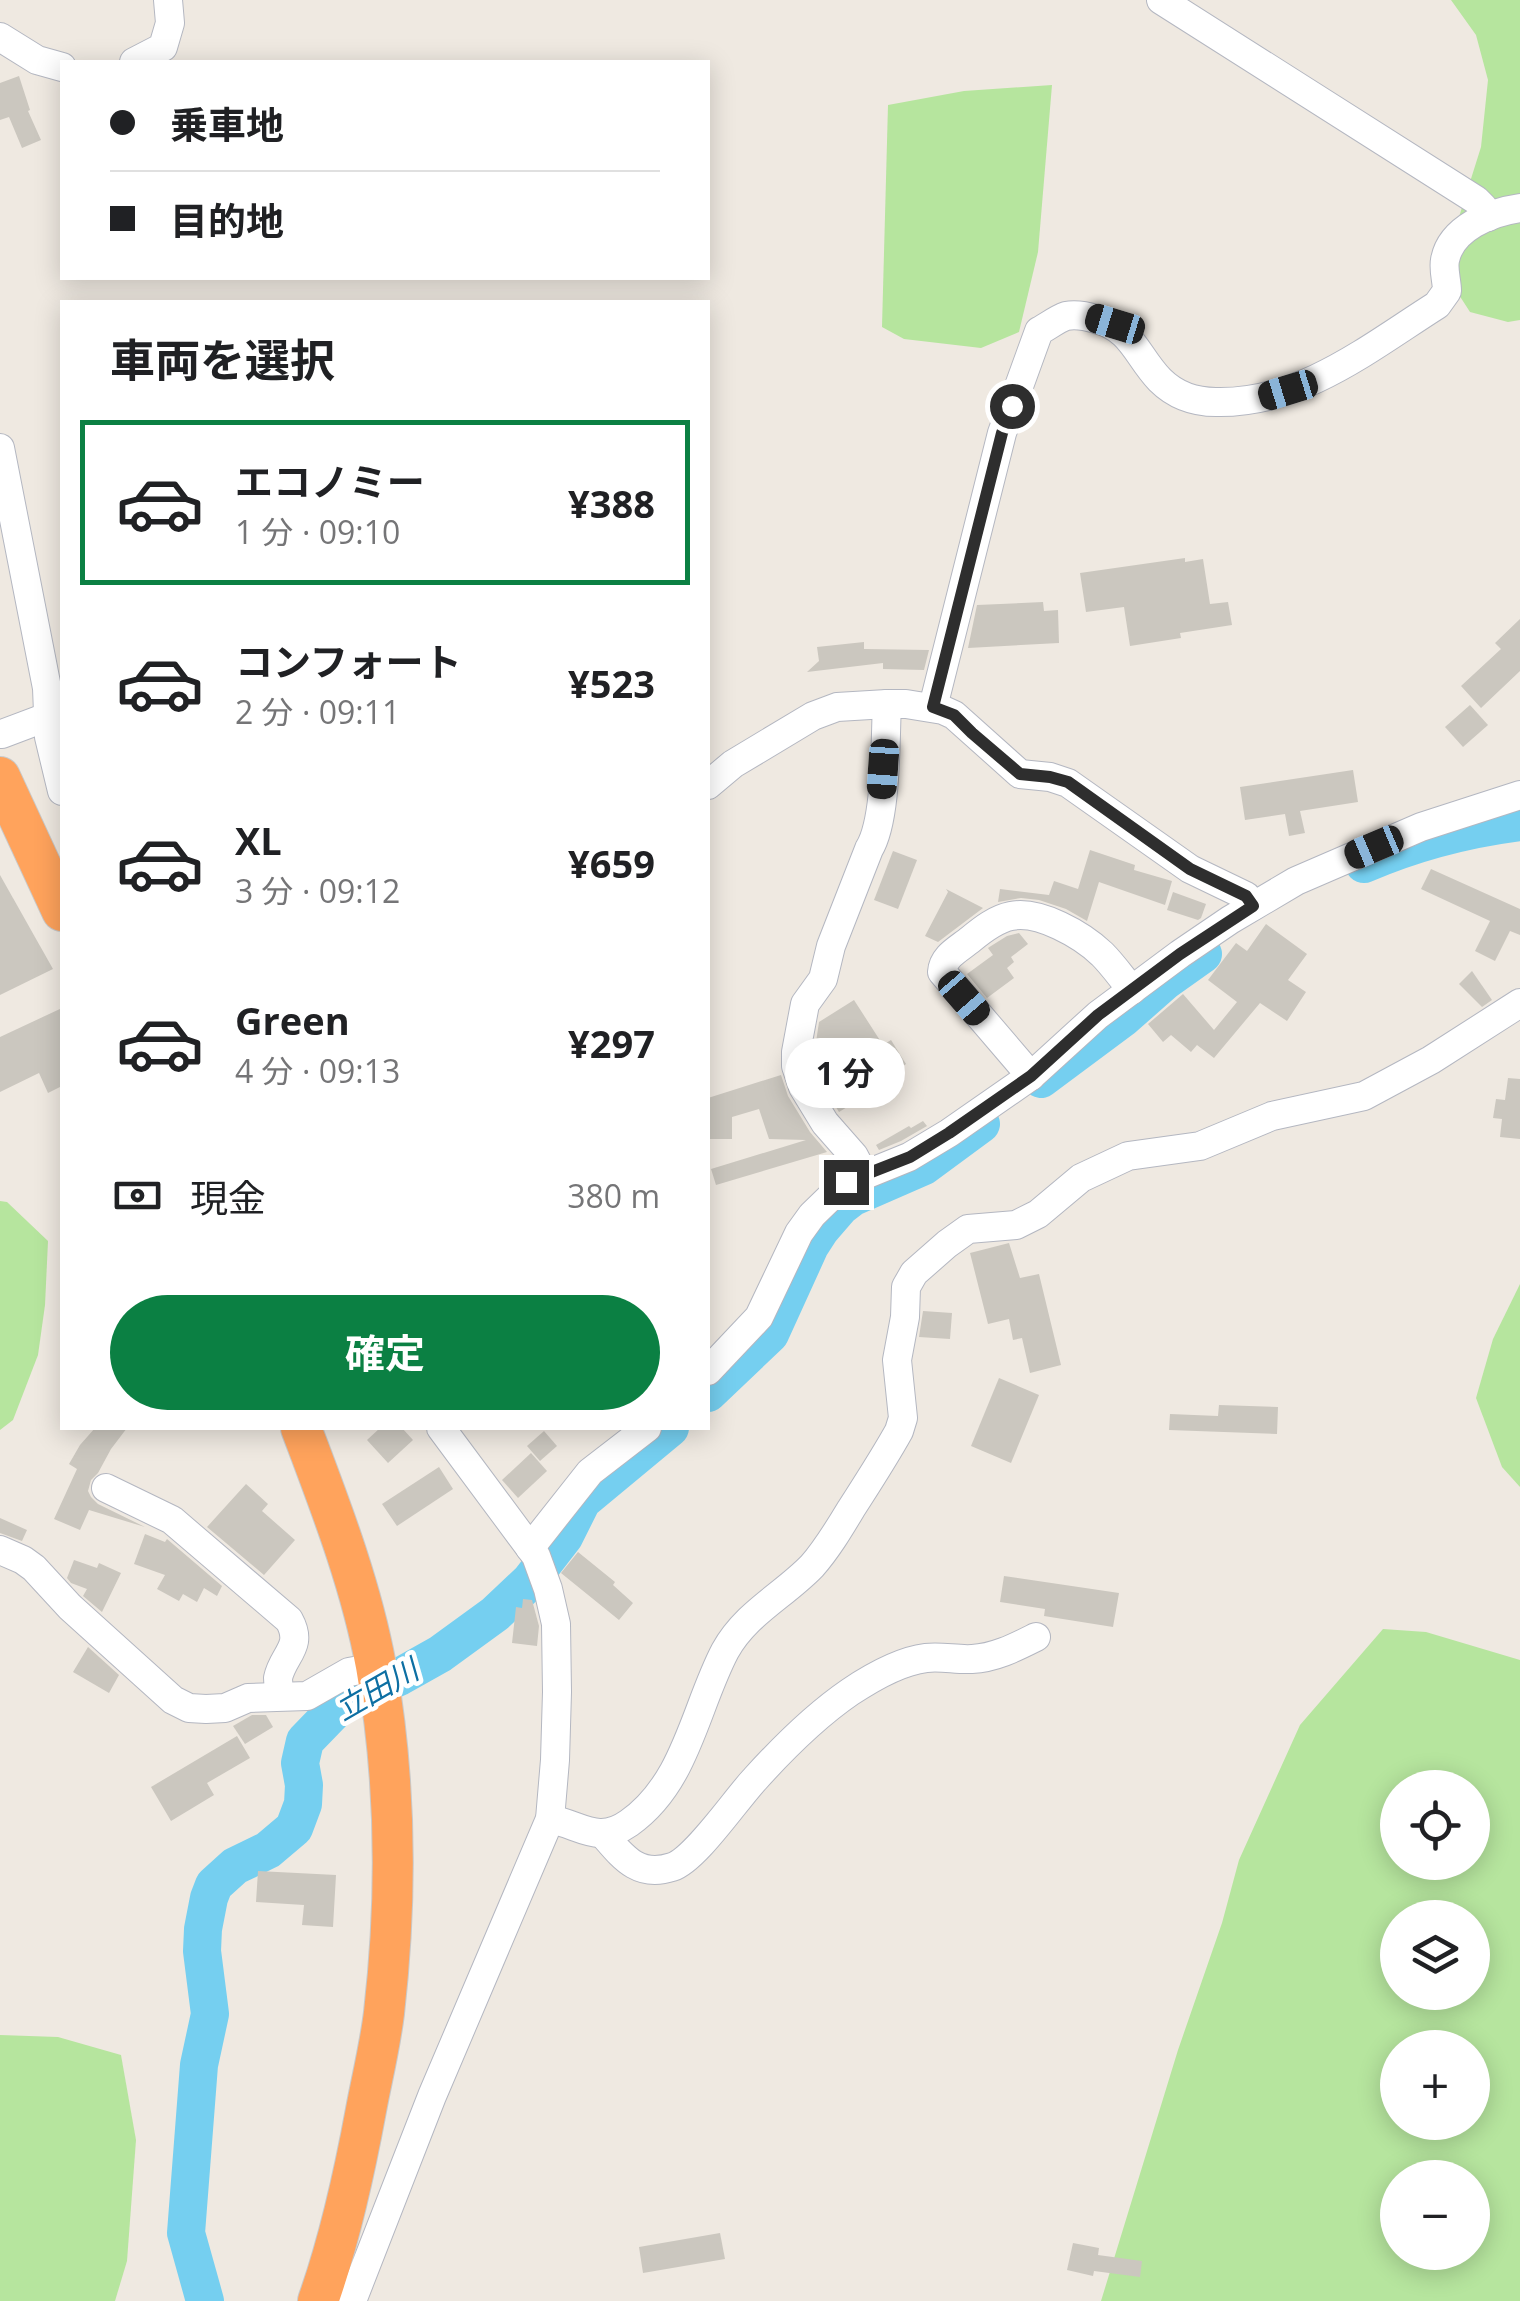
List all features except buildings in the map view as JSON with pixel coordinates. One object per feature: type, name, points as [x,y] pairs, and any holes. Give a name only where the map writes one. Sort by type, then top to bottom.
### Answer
[{"type":"highway","points":[[0,778],[60,907]]},
{"type":"highway","points":[[302,1430],[345,1544],[376,1667],[385,1724],[392,1840],[391,1934],[384,2016],[355,2173],[318,2301]]},
{"type":"street","points":[[138,60],[163,48],[170,24],[168,0]]},
{"type":"street","points":[[1161,0],[1476,200],[1488,217]]},
{"type":"street","points":[[0,37],[37,60],[60,67]]},
{"type":"street","points":[[933,707],[1002,433],[1039,331],[1066,316],[1082,315],[1115,324],[1161,380],[1188,398],[1214,402],[1268,396],[1308,384],[1437,306],[1448,292],[1444,265],[1456,236],[1488,217],[1520,208]]},
{"type":"street","points":[[0,448],[60,783]]},
{"type":"street","points":[[864,1175],[803,1087],[796,1052],[805,1004],[823,979],[832,946],[876,839],[887,704]]},
{"type":"street","points":[[710,784],[746,755],[813,716],[838,707],[933,707],[954,715],[1020,774],[1068,782],[1190,869],[1246,896],[1253,906]]},
{"type":"street","points":[[2,734],[47,717]]},
{"type":"street","points":[[710,1369],[759,1318],[799,1234],[812,1214],[846,1182],[910,1157],[949,1133],[1031,1076],[1098,1015],[1132,990],[1230,920],[1296,881],[1422,827],[1520,795]]},
{"type":"street","points":[[1031,1076],[942,972],[945,958],[1007,917],[1039,917],[1076,934],[1100,952],[1132,990]]},
{"type":"street","points":[[550,1819],[603,1834],[628,1824],[664,1786],[676,1768],[706,1691],[734,1634],[824,1552],[900,1431],[903,1418],[897,1360],[906,1287],[914,1273],[947,1244],[968,1230],[1016,1225],[1038,1214],[1081,1178],[1128,1156],[1200,1146],[1272,1116],[1364,1096],[1432,1060],[1520,1003]]},
{"type":"street","points":[[352,2301],[432,2096],[550,1819],[556,1726],[556,1624],[548,1589],[536,1556],[442,1430]]},
{"type":"street","points":[[530,1548],[590,1472],[644,1430]]},
{"type":"street","points":[[106,1488],[172,1520],[290,1620],[295,1640],[279,1676],[280,1696]]},
{"type":"street","points":[[0,1550],[34,1568],[70,1607],[173,1700],[189,1708],[216,1709],[248,1698],[307,1696],[349,1672],[376,1667]]},
{"type":"street","points":[[603,1834],[632,1866],[658,1870],[678,1865],[757,1776],[852,1691],[903,1664],[927,1658],[975,1659],[998,1654],[1036,1637]]},
{"type":"green space","points":[[1451,0],[1520,0],[1520,320],[1508,322],[1470,312],[1452,284],[1459,217],[1481,147],[1488,80],[1476,35]]},
{"type":"green space","points":[[1052,85],[1038,252],[1019,332],[981,348],[904,339],[882,327],[888,105],[964,91]]},
{"type":"green space","points":[[0,1201],[7,1202],[48,1241],[38,1355],[13,1420],[0,1430]]},
{"type":"green space","points":[[1520,1284],[1520,1487],[1502,1467],[1476,1398],[1493,1339]]},
{"type":"green space","points":[[1383,1629],[1426,1632],[1520,1660],[1520,2301],[1101,2301],[1239,1860],[1300,1725]]},
{"type":"green space","points":[[0,2035],[58,2037],[121,2055],[136,2140],[127,2261],[115,2301],[0,2301]]},
{"type":"waterway","name":"立田川","points":[[1364,864],[1440,837],[1520,822]]},
{"type":"waterway","name":"立田川","points":[[1041,1079],[1203,954]]},
{"type":"waterway","name":"立田川","points":[[710,1391],[770,1334],[810,1246],[840,1207],[853,1197],[924,1166],[981,1124]]},
{"type":"waterway","name":"立田川","points":[[205,2301],[186,2233],[199,2065],[210,2014],[203,1929],[214,1885],[235,1866],[268,1850],[294,1828],[303,1804],[300,1763],[305,1741],[335,1710],[440,1654],[495,1614],[530,1581],[564,1537],[582,1501],[668,1430]]},
{"type":"route","points":[[846,1182],[910,1157],[949,1133],[1031,1076],[1098,1015],[1253,906],[1246,896],[1190,869],[1068,782],[1020,774],[954,715],[933,707],[1012,406]]}]
